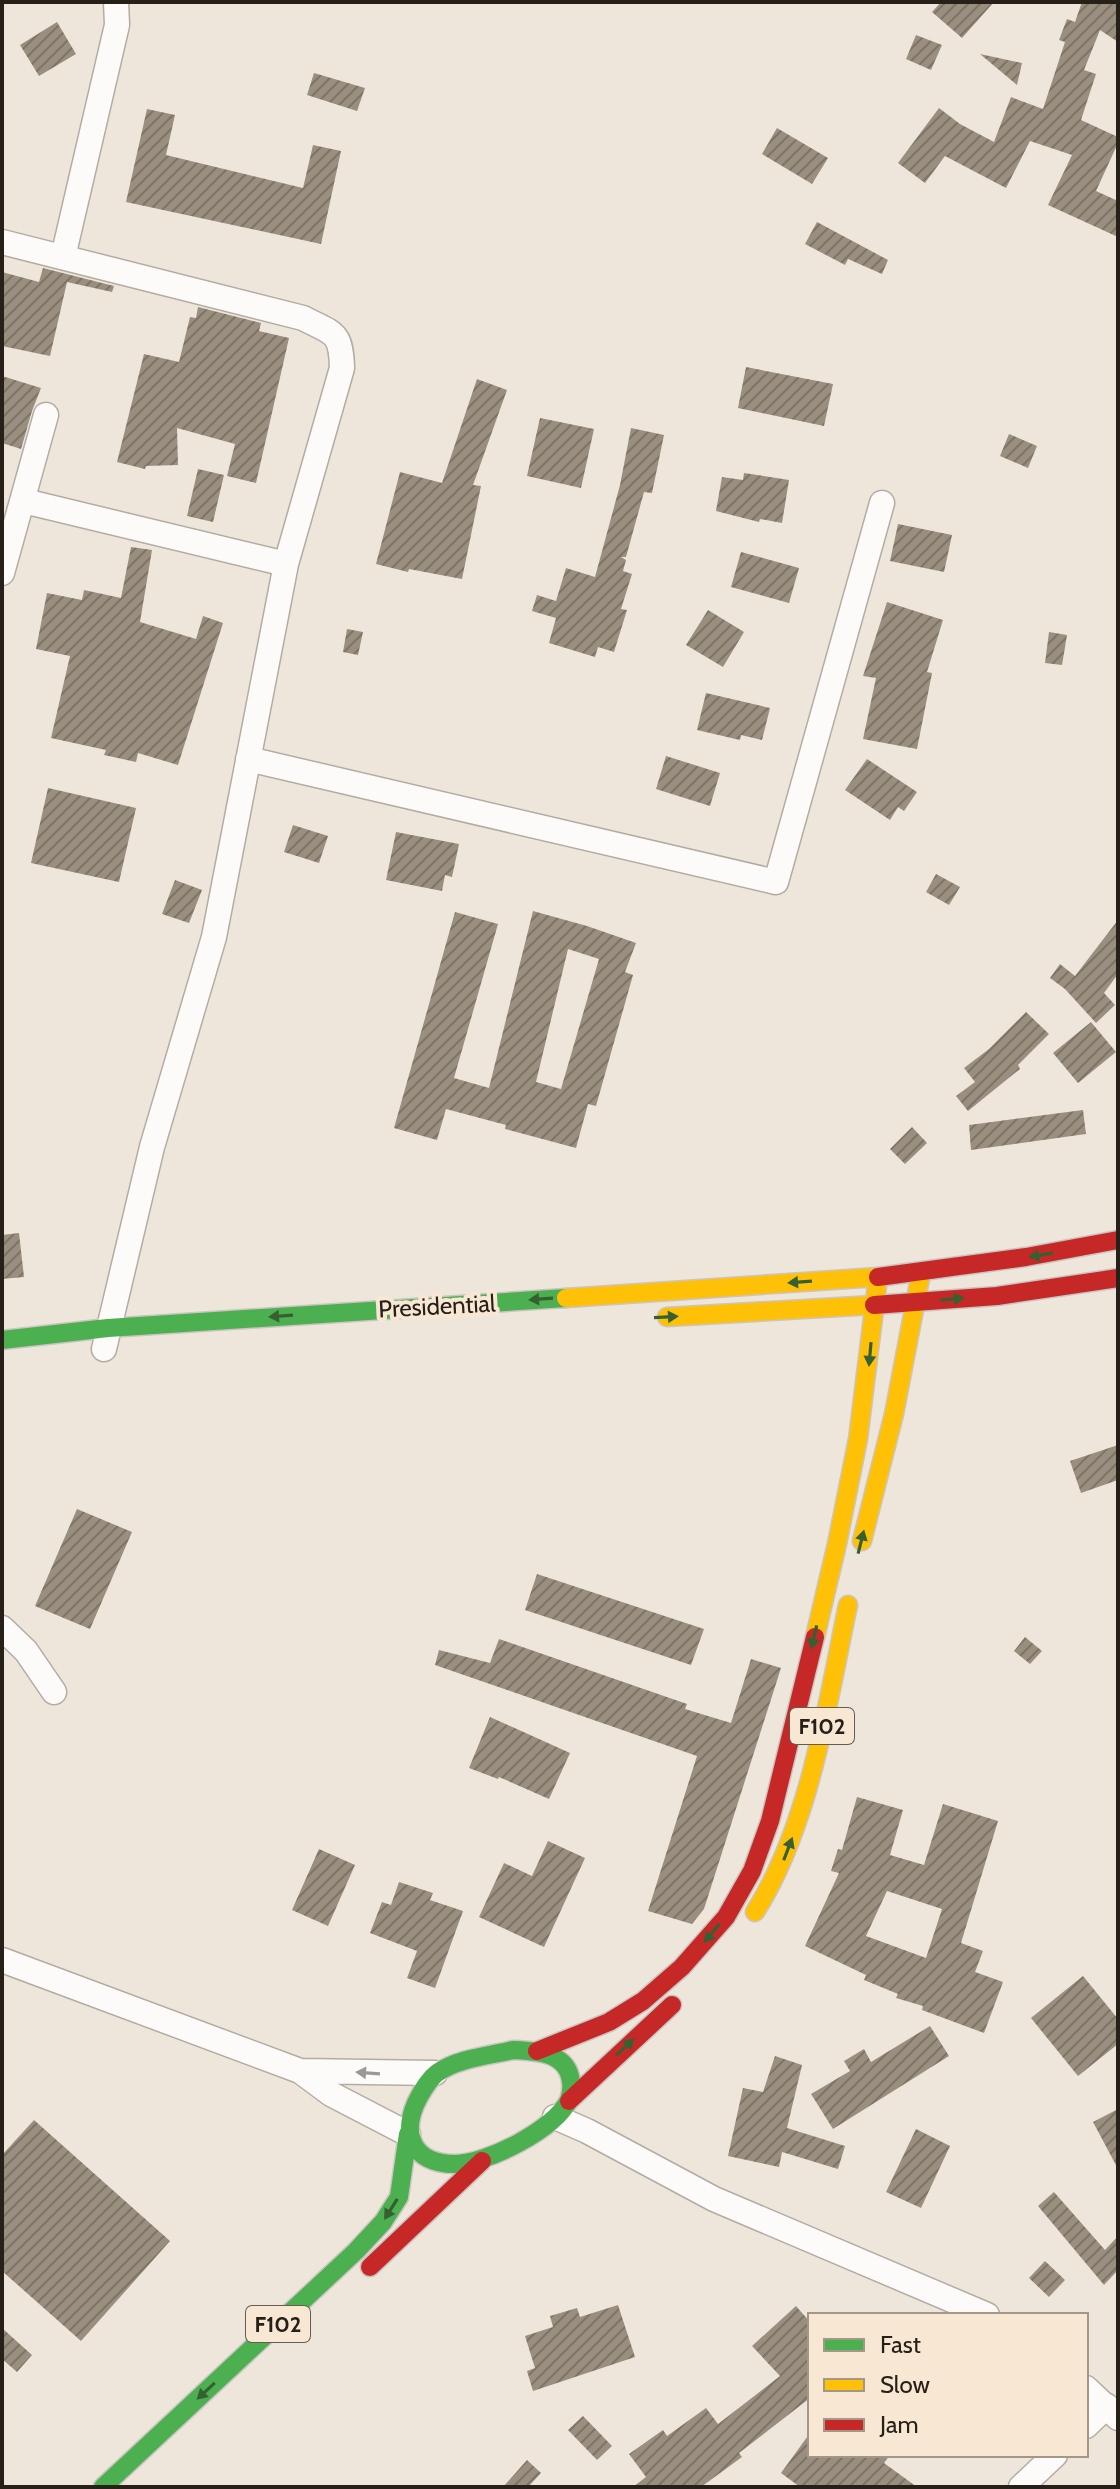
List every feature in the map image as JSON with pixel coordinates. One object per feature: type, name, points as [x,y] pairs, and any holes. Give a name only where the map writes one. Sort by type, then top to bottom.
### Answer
[{"type":"main road","points":[[2,1340],[105,1344],[878,1277],[1026,1257],[1118,1240]]},
{"type":"main road","name":"F102","points":[[744,1927],[768,1894],[787,1854],[801,1812],[854,1574],[894,1414],[922,1272]]},
{"type":"main road","name":"F102","points":[[103,2487],[356,2251],[383,2222],[399,2197],[413,2109],[422,2089],[435,2073],[459,2062],[513,2050],[537,2051],[597,2028],[633,2009],[676,1973],[727,1916],[747,1881],[776,1796],[837,1541],[868,1376],[878,1277]]},
{"type":"main road","points":[[654,1318],[915,1303],[1073,1286],[1118,1278]]},
{"type":"main road","points":[[357,2279],[482,2161],[531,2134],[562,2109],[680,1997]]},
{"type":"main road","points":[[537,2051],[556,2055],[567,2068],[572,2083],[562,2109]]},
{"type":"main road","points":[[408,2134],[418,2151],[443,2164],[482,2161]]},
{"type":"street","points":[[63,257],[117,25],[116,2]]},
{"type":"street","points":[[2,242],[303,318],[332,333],[341,345],[342,368],[286,564],[214,937],[152,1147],[105,1344]]},
{"type":"street","points":[[2,573],[46,415]]},
{"type":"street","points":[[24,501],[286,564]]},
{"type":"street","points":[[248,759],[776,882],[882,503]]},
{"type":"street","points":[[2,1628],[26,1651],[54,1692]]},
{"type":"street","points":[[2,1960],[300,2071],[331,2094],[408,2134]]},
{"type":"street","points":[[300,2071],[435,2073]]},
{"type":"street","points":[[562,2109],[587,2131],[714,2199],[982,2313]]},
{"type":"street","points":[[1088,2390],[1112,2412],[1088,2425]]},
{"type":"street","points":[[1021,2487],[1053,2457]]},
{"type":"building","points":[[941,2],[994,2],[962,38],[932,12]]},
{"type":"building","points":[[1082,2],[1118,2],[1118,42],[1100,30],[1084,70],[1096,74],[1081,120],[1118,137],[1096,191],[1118,201],[1118,237],[1048,205],[1072,155],[1030,141],[1006,188],[945,156],[925,183],[898,163],[939,108],[960,124],[994,142],[1011,97],[1043,109],[1065,42],[1059,40],[1067,19],[1075,22]]},
{"type":"building","points":[[57,22],[76,54],[39,76],[20,45]]},
{"type":"building","points":[[916,35],[942,45],[931,70],[906,59]]},
{"type":"building","points":[[980,54],[1022,63],[1017,85]]},
{"type":"building","points":[[314,73],[365,88],[357,111],[307,95]]},
{"type":"building","points":[[147,109],[175,115],[166,155],[303,188],[313,145],[341,151],[321,244],[126,202]]},
{"type":"building","points":[[777,128],[828,158],[812,184],[762,154]]},
{"type":"building","points":[[817,222],[888,260],[882,274],[848,259],[845,265],[805,244]]},
{"type":"building","points":[[43,268],[114,286],[112,292],[67,282],[50,356],[2,346],[2,272],[39,282]]},
{"type":"building","points":[[198,307],[261,323],[259,331],[289,338],[256,483],[227,476],[235,444],[177,428],[178,465],[146,466],[145,469],[117,462],[144,354],[179,362],[190,317],[196,318]]},
{"type":"building","points":[[746,367],[833,384],[824,426],[738,408]]},
{"type":"building","points":[[2,376],[41,388],[21,449],[2,443]]},
{"type":"building","points":[[477,379],[507,390],[473,485],[481,486],[462,579],[376,564],[400,472],[442,483]]},
{"type":"building","points":[[540,418],[594,429],[581,488],[527,476]]},
{"type":"building","points":[[631,428],[664,435],[652,493],[644,492],[626,557],[621,557],[626,560],[623,571],[632,574],[621,609],[627,610],[614,652],[598,647],[595,657],[549,643],[556,618],[532,611],[537,595],[556,601],[566,568],[595,577],[620,485]]},
{"type":"building","points":[[1009,434],[1037,446],[1028,468],[1000,456]]},
{"type":"building","points":[[198,469],[224,475],[213,522],[187,516]]},
{"type":"building","points":[[744,473],[789,480],[782,523],[760,519],[759,522],[716,511],[722,477],[743,480]]},
{"type":"building","points":[[898,524],[952,535],[944,572],[890,561]]},
{"type":"building","points":[[131,547],[152,550],[140,622],[196,639],[203,616],[223,623],[178,765],[138,753],[136,762],[104,755],[106,750],[51,738],[70,656],[36,649],[47,593],[82,600],[84,590],[121,598]]},
{"type":"building","points":[[741,552],[799,568],[789,603],[731,587]]},
{"type":"building","points":[[887,602],[943,620],[927,672],[932,673],[917,749],[863,739],[876,678],[863,676]]},
{"type":"building","points":[[708,610],[744,632],[723,667],[686,645]]},
{"type":"building","points":[[347,629],[363,632],[358,655],[343,652]]},
{"type":"building","points":[[1049,632],[1067,635],[1062,665],[1045,663]]},
{"type":"building","points":[[706,693],[770,708],[762,740],[741,735],[740,740],[697,730]]},
{"type":"building","points":[[666,756],[720,773],[710,806],[656,789]]},
{"type":"building","points":[[867,759],[917,792],[904,811],[898,807],[890,820],[845,790]]},
{"type":"building","points":[[48,788],[136,808],[119,882],[31,863]]},
{"type":"building","points":[[293,825],[328,836],[319,863],[284,852]]},
{"type":"building","points":[[396,832],[459,844],[452,877],[445,875],[442,891],[386,880]]},
{"type":"building","points":[[936,874],[960,887],[949,905],[926,892]]},
{"type":"building","points":[[175,880],[202,890],[189,923],[162,914]]},
{"type":"building","points":[[533,911],[636,943],[625,972],[633,975],[596,1106],[588,1104],[576,1148],[446,1109],[437,1140],[394,1128],[455,912],[498,924],[454,1078],[489,1088]],"holes":[[[568,949],[599,959],[561,1089],[536,1082]]]},
{"type":"building","points":[[1118,920],[1118,974],[1104,993],[1115,1005],[1096,1023],[1065,989],[1050,978],[1060,964],[1075,976]]},
{"type":"building","points":[[1026,1012],[1049,1034],[1018,1065],[1020,1069],[968,1111],[956,1096],[975,1082],[964,1068],[989,1049]]},
{"type":"building","points":[[1091,1022],[1116,1052],[1078,1083],[1053,1053]]},
{"type":"building","points":[[1083,1110],[1086,1134],[971,1150],[969,1125]]},
{"type":"building","points":[[912,1127],[927,1143],[905,1164],[890,1149]]},
{"type":"building","points":[[19,1233],[24,1277],[2,1279],[2,1235]]},
{"type":"building","points":[[1118,1445],[1118,1480],[1081,1493],[1070,1461]]},
{"type":"building","points":[[77,1509],[132,1532],[90,1629],[35,1606]]},
{"type":"building","points":[[537,1574],[704,1629],[691,1665],[525,1610]]},
{"type":"building","points":[[1025,1637],[1042,1651],[1030,1664],[1014,1651]]},
{"type":"building","points":[[499,1639],[687,1704],[685,1709],[731,1723],[751,1659],[781,1668],[704,1909],[692,1924],[648,1911],[697,1756],[435,1665],[439,1650],[490,1663]]},
{"type":"building","points":[[490,1717],[570,1753],[549,1799],[499,1777],[469,1768]]},
{"type":"building","points":[[857,1797],[903,1810],[890,1855],[924,1865],[943,1804],[998,1821],[961,1943],[983,1951],[975,1972],[1003,1982],[984,2033],[922,2010],[923,2006],[896,1998],[898,1994],[864,1980],[866,1975],[805,1946],[839,1873],[831,1871],[838,1849],[842,1850]],"holes":[[[887,1891],[942,1909],[926,1958],[866,1936]]]},
{"type":"building","points":[[548,1841],[585,1858],[544,1947],[479,1917],[504,1863],[532,1876]]},
{"type":"building","points":[[319,1849],[355,1865],[328,1926],[292,1910]]},
{"type":"building","points":[[399,1882],[433,1893],[430,1900],[463,1911],[435,1988],[407,1978],[417,1951],[370,1933],[382,1902],[391,1905]]},
{"type":"building","points":[[1083,1976],[1118,2019],[1118,2044],[1078,2076],[1031,2018]]},
{"type":"building","points":[[930,2026],[949,2056],[833,2129],[811,2094],[850,2071],[844,2061],[864,2049],[871,2062]]},
{"type":"building","points":[[775,2056],[802,2065],[787,2128],[845,2146],[838,2169],[782,2152],[779,2167],[728,2156],[743,2088],[763,2092]]},
{"type":"building","points":[[1118,2109],[1118,2169],[1093,2122]]},
{"type":"building","points":[[34,2120],[170,2241],[81,2341],[2,2271],[2,2155]]},
{"type":"building","points":[[916,2129],[950,2146],[921,2208],[886,2192]]},
{"type":"building","points":[[1054,2192],[1105,2250],[1118,2236],[1118,2270],[1104,2285],[1038,2206]]},
{"type":"building","points":[[1045,2261],[1065,2280],[1049,2297],[1029,2278]]},
{"type":"building","points":[[618,2305],[635,2357],[533,2391],[527,2371],[535,2368],[525,2336],[553,2327],[550,2316],[577,2308],[580,2317]]},
{"type":"building","points":[[796,2306],[808,2320],[808,2400],[739,2453],[742,2457],[701,2487],[633,2487],[646,2477],[629,2454],[663,2430],[667,2436],[706,2408],[718,2424],[780,2376],[752,2346]]},
{"type":"building","points":[[2,2328],[32,2355],[17,2372],[2,2359]]},
{"type":"building","points":[[583,2416],[612,2446],[597,2460],[568,2430]]},
{"type":"building","points":[[808,2436],[808,2457],[888,2457],[884,2463],[917,2487],[800,2487],[781,2473]]},
{"type":"building","points":[[527,2460],[541,2473],[528,2487],[503,2487]]},
{"type":"traffic: fast","points":[[2,1340],[108,1328],[566,1298]]},
{"type":"traffic: fast","points":[[513,2050],[550,2055],[564,2064],[569,2072],[571,2089],[569,2100],[561,2111],[519,2143],[484,2158],[455,2164],[440,2163],[419,2152],[413,2144],[410,2122],[419,2097],[432,2078],[455,2064],[513,2050]]},
{"type":"traffic: fast","points":[[103,2487],[356,2251],[383,2222],[399,2197],[408,2134]]},
{"type":"traffic: slow","points":[[862,1541],[894,1414],[921,1273]]},
{"type":"traffic: slow","points":[[566,1298],[878,1277],[858,1439],[815,1637]]},
{"type":"traffic: slow","points":[[667,1317],[874,1305]]},
{"type":"traffic: slow","points":[[755,1912],[774,1878],[803,1803],[824,1723],[848,1605]]},
{"type":"traffic: jam","points":[[878,1277],[1026,1257],[1118,1240]]},
{"type":"traffic: jam","points":[[874,1305],[997,1296],[1118,1278]]},
{"type":"traffic: jam","points":[[537,2051],[609,2022],[643,2001],[682,1967],[726,1917],[752,1871],[770,1821],[815,1637]]},
{"type":"traffic: jam","points":[[569,2101],[672,2005]]},
{"type":"traffic: jam","points":[[370,2267],[482,2161]]}]
